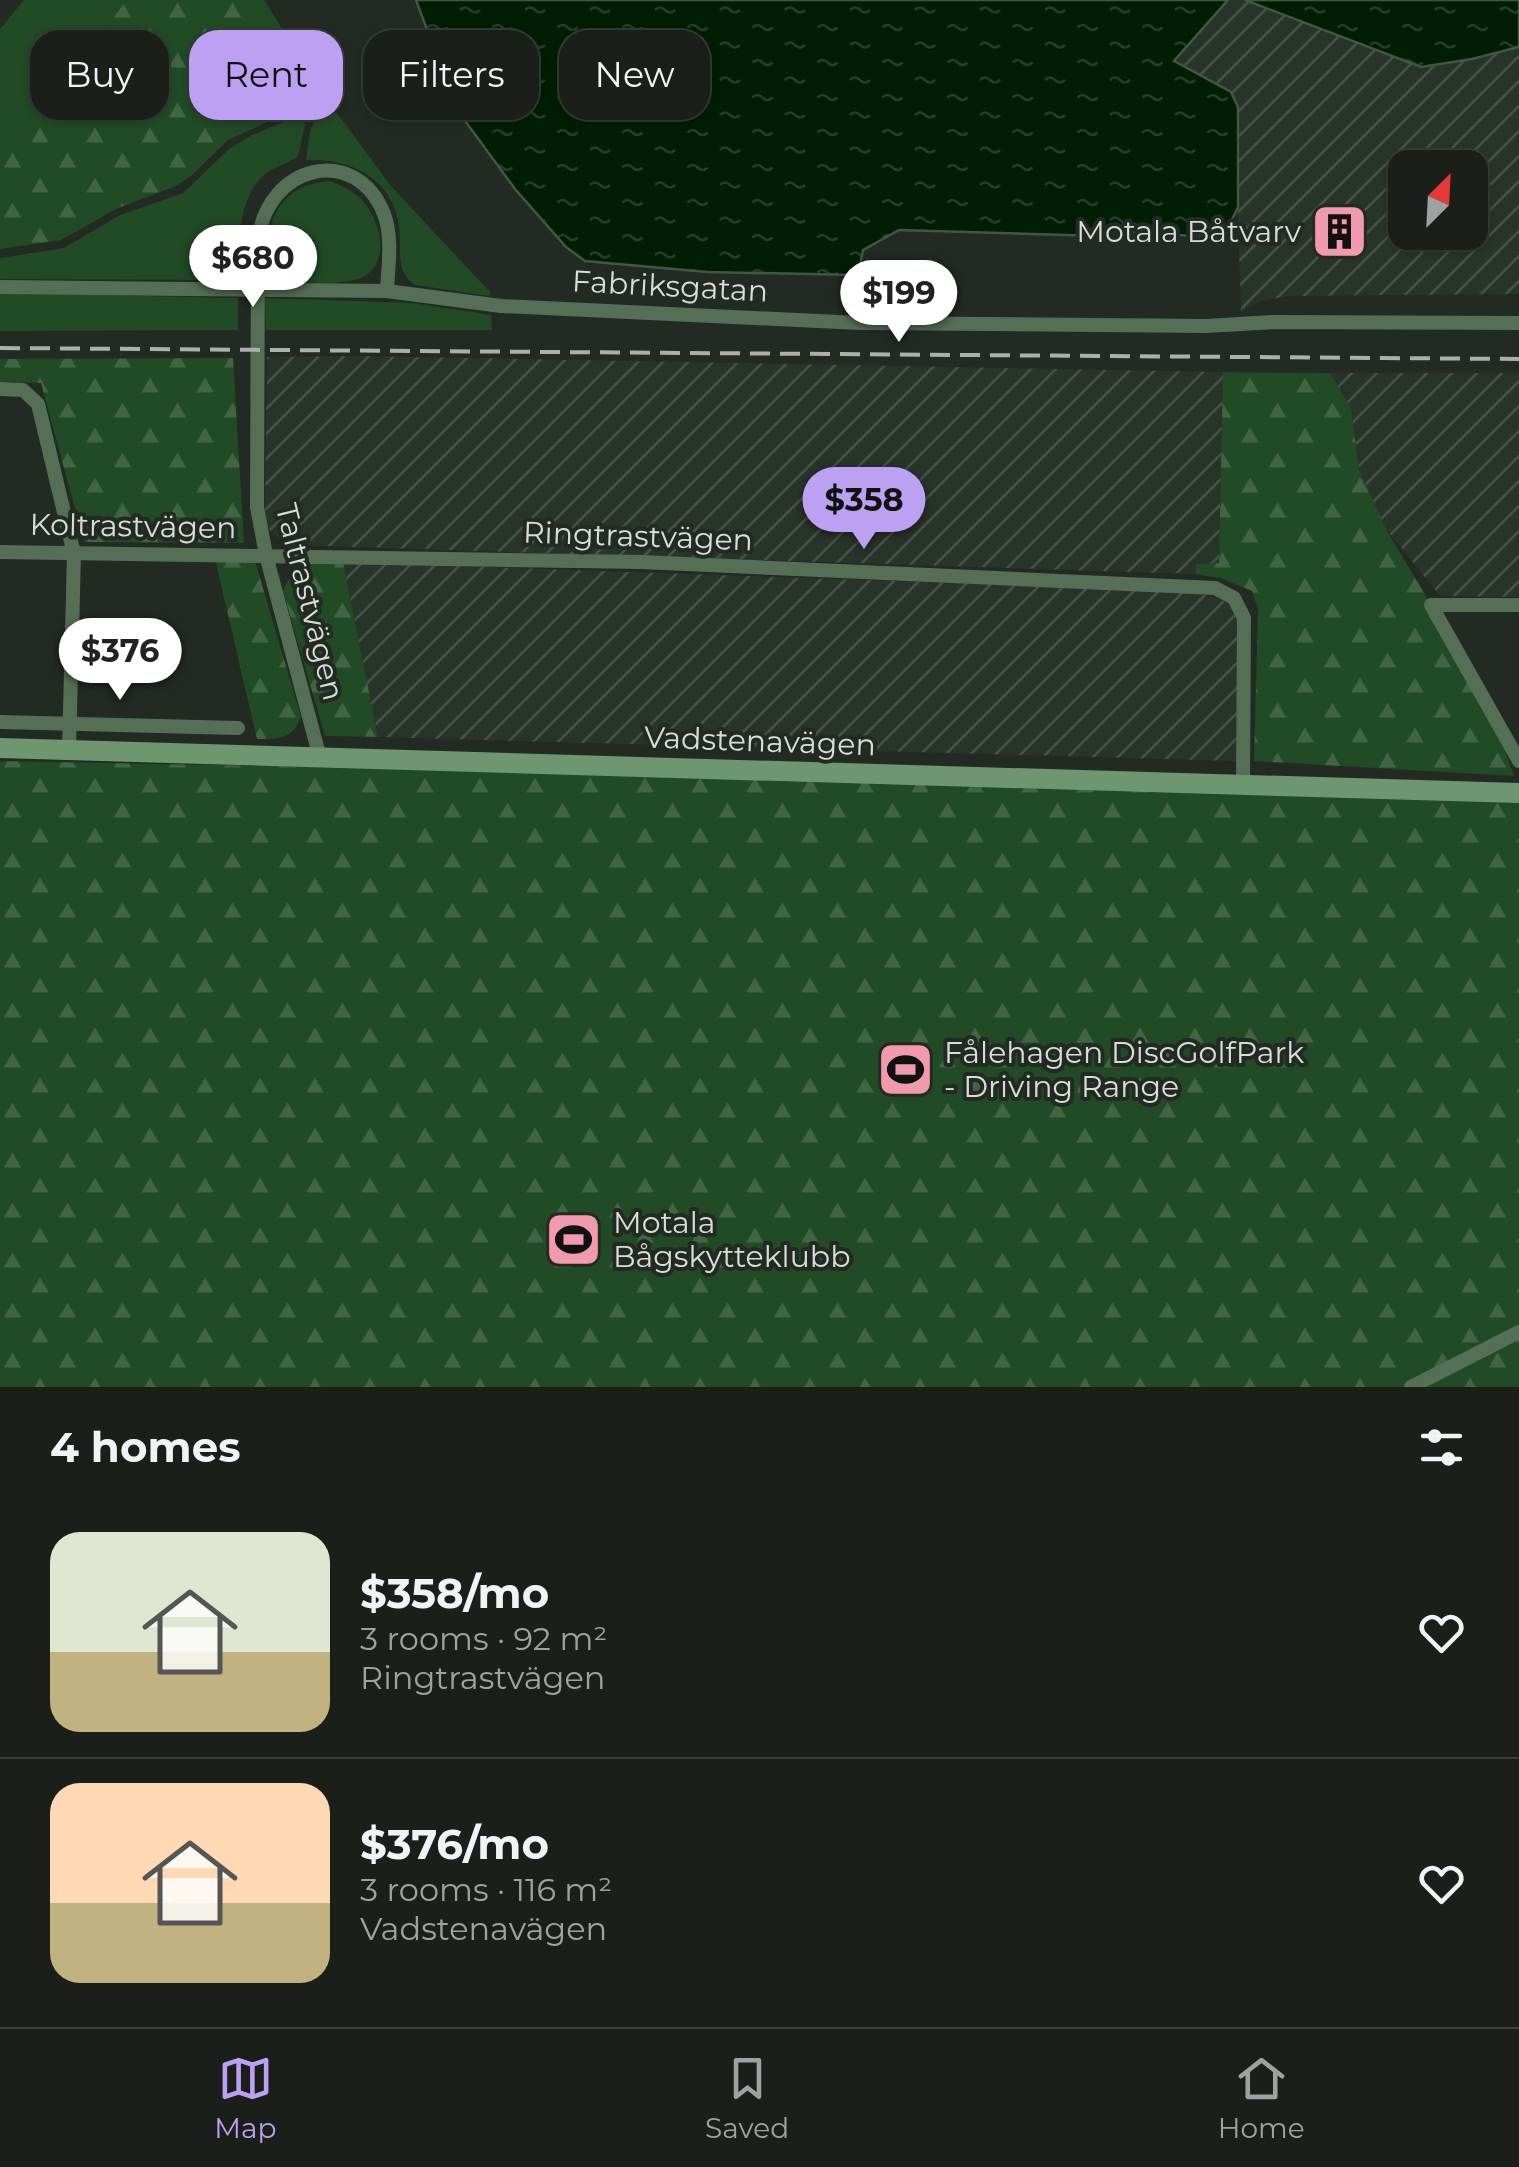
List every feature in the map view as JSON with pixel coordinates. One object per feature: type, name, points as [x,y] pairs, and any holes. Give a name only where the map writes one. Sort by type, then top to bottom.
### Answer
[{"type":"main road","name":"Vadstenavägen","points":[[0,748],[1519,793]]},
{"type":"street","name":"Taltrastvägen","points":[[320,758],[266,556],[256,481],[258,242],[264,210],[272,198],[290,180],[312,172],[329,172],[358,182],[378,204],[387,226],[386,291]]},
{"type":"street","name":"Fabriksgatan","points":[[0,287],[386,291],[501,306],[860,323],[1519,323]]},
{"type":"street","points":[[0,388],[22,390],[38,404],[74,554],[69,750]]},
{"type":"street","name":"Koltrastvägen","points":[[0,552],[266,556]]},
{"type":"street","name":"Ringtrastvägen","points":[[266,556],[641,562],[1215,588],[1236,600],[1244,618],[1243,786]]},
{"type":"street","points":[[1519,605],[1431,605],[1519,760]]},
{"type":"street","points":[[0,722],[238,728]]},
{"type":"street","points":[[1411,1387],[1519,1332]]},
{"type":"shaded area","points":[[1228,0],[1245,0],[1421,67],[1519,47],[1519,294],[1289,296],[1260,301],[1241,312],[1237,187],[1173,62]]},
{"type":"shaded area","points":[[267,357],[1223,372],[1219,564],[1196,564],[1195,574],[293,545],[269,529],[265,514]]},
{"type":"shaded area","points":[[1330,373],[1519,373],[1519,597],[1440,596],[1386,529],[1359,470],[1351,408]]},
{"type":"shaded area","points":[[343,562],[1188,591],[1218,598],[1233,606],[1238,617],[1236,761],[378,737]]},
{"type":"green space","points":[[24,0],[127,0],[103,30],[30,30],[30,117],[0,146],[0,29]]},
{"type":"green space","points":[[127,0],[264,0],[283,30],[189,30],[189,120],[272,120],[228,140],[176,186],[118,208],[61,240],[0,249],[0,146],[30,117],[169,120],[169,30],[103,30]]},
{"type":"green space","points":[[288,120],[302,120],[305,125],[298,156],[264,175],[248,198],[241,224],[238,280],[0,279],[0,258],[64,248],[120,215],[183,193],[230,148]]},
{"type":"green space","points":[[342,120],[391,186],[490,296],[415,285],[408,279],[400,259],[395,210],[379,184],[353,167],[306,160],[314,121]]},
{"type":"green space","points":[[330,181],[358,196],[372,214],[380,238],[377,262],[371,271],[351,281],[265,280],[267,245],[275,214],[295,191]]},
{"type":"green space","points":[[0,293],[238,298],[238,330],[0,331]]},
{"type":"green space","points":[[265,298],[413,303],[491,315],[492,330],[266,330]]},
{"type":"green space","points":[[233,358],[244,543],[84,542],[41,383],[0,382],[0,359]]},
{"type":"green space","points":[[1223,372],[1330,373],[1351,408],[1359,470],[1386,529],[1436,613],[1505,750],[1514,776],[1254,761],[1258,609],[1252,591],[1220,578],[1195,574],[1196,564],[1219,563]]},
{"type":"green space","points":[[215,559],[255,561],[301,717],[284,737],[257,739]]},
{"type":"green space","points":[[343,562],[378,737],[325,736],[283,591],[293,573],[306,564]]},
{"type":"green space","points":[[0,761],[1519,802],[1519,1387],[0,1387]]},
{"type":"water","points":[[416,0],[1228,0],[1174,61],[1231,92],[1238,107],[1238,207],[1226,232],[1210,237],[1101,230],[1100,236],[899,230],[863,250],[858,275],[707,272],[585,261],[566,247],[515,189],[464,120],[539,120],[539,30],[427,30]]},
{"type":"water","points":[[1245,0],[1519,0],[1519,47],[1421,67]]},
{"type":"railway","points":[[0,348],[1519,359]]},
{"type":"place","name":"Motala Båtvarv","points":[[1340,231]]},
{"type":"place","name":"Fålehagen DiscGolfPark - Driving Range","points":[[905,1069]]},
{"type":"place","name":"Motala Bågskytteklubb","points":[[574,1239]]}]
